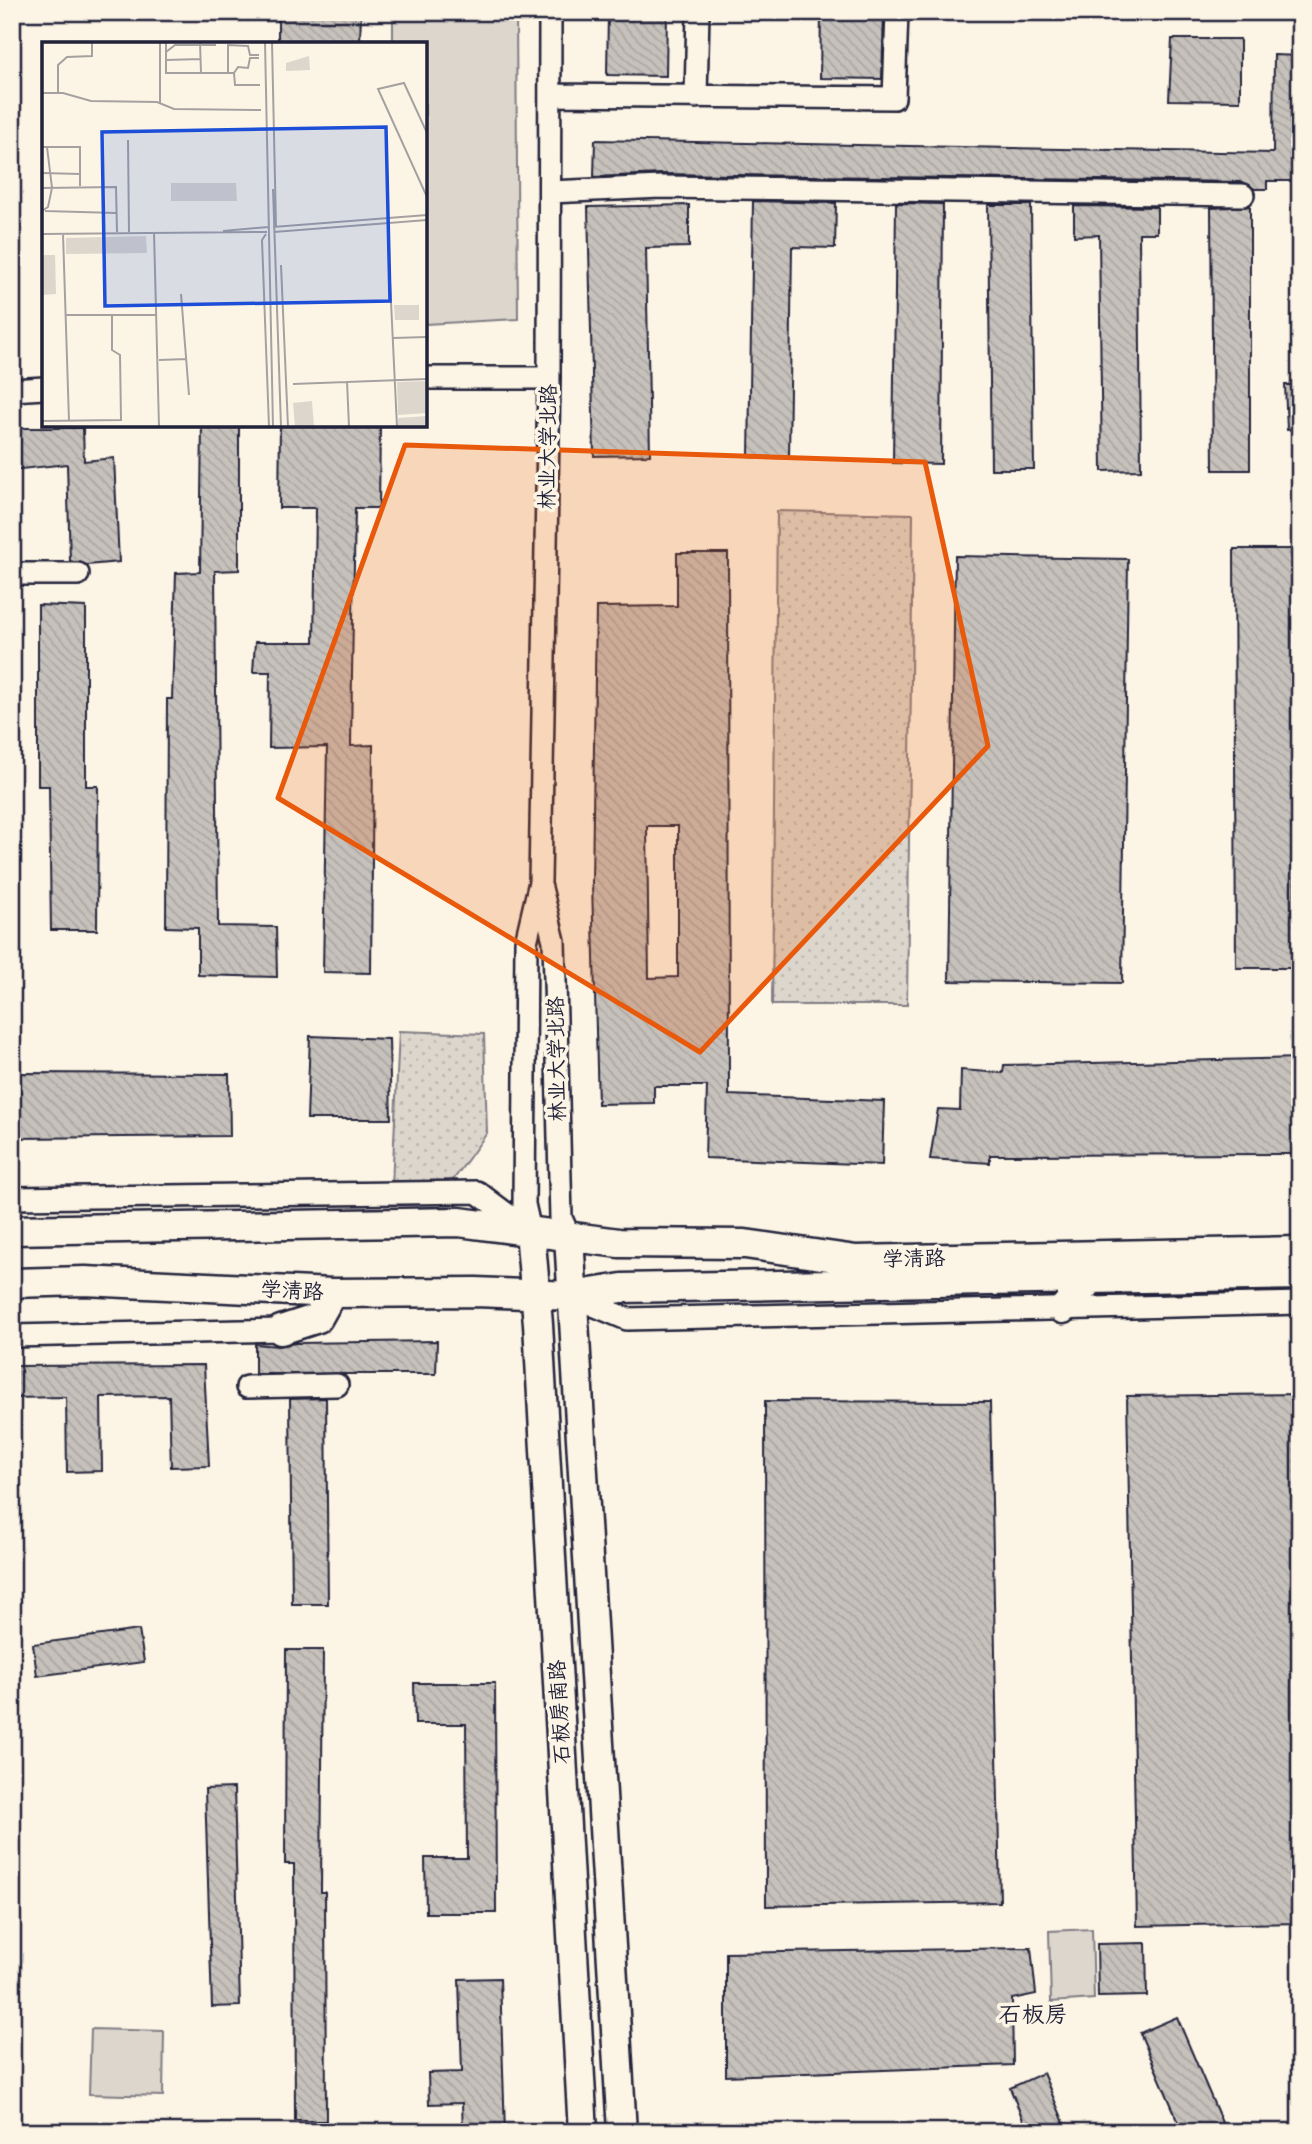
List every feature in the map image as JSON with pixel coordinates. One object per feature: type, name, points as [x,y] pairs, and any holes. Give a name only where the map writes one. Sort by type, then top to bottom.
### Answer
[{"type":"main road","name":"学清路","points":[[12,1230],[459,1222],[619,1243],[745,1244],[856,1260],[1300,1251]]},
{"type":"main road","name":"石板房南路","points":[[530,1231],[583,2132]]},
{"type":"main road","name":"石板房南路","points":[[569,1236],[578,1352],[622,2132]]},
{"type":"main road","name":"学清路","points":[[12,1283],[85,1281],[332,1293],[534,1293],[572,1296],[622,1288],[1300,1275]]},
{"type":"main road","points":[[1063,1309],[1090,1280]]},
{"type":"main road","points":[[281,1330],[318,1318],[332,1293]]},
{"type":"street","name":"林业大学北路","points":[[530,1231],[524,1204],[526,942],[540,883],[549,378],[550,12]]},
{"type":"street","points":[[696,97],[698,12]]},
{"type":"street","points":[[550,95],[894,98],[897,12]]},
{"type":"street","points":[[550,192],[661,187],[1243,195]]},
{"type":"street","points":[[427,379],[549,378]]},
{"type":"street","points":[[12,390],[42,388]]},
{"type":"street","points":[[12,574],[78,574]]},
{"type":"street","name":"林业大学北路","points":[[540,883],[554,942],[561,1218],[569,1236]]},
{"type":"street","name":"学清路","points":[[12,1198],[477,1192],[530,1231]]},
{"type":"street","name":"学清路","points":[[572,1296],[627,1319],[1300,1304]]},
{"type":"street","name":"学清路","points":[[12,1336],[281,1330]]},
{"type":"street","points":[[247,1387],[337,1385]]},
{"type":"highlighted area","points":[[405,445],[925,462],[988,746],[700,1052],[278,798]]},
{"type":"shaded area","points":[[393,12],[516,12],[518,319],[427,324],[427,42],[393,42]]},
{"type":"shaded area","points":[[777,511],[913,514],[907,1005],[772,1005]]},
{"type":"shaded area","points":[[399,1031],[484,1034],[487,1133],[451,1183],[392,1186]]},
{"type":"shaded area","points":[[1092,1929],[1094,1999],[1051,2002],[1049,1931]]},
{"type":"shaded area","points":[[91,2029],[164,2031],[163,2096],[89,2094]]},
{"type":"building","points":[[278,12],[361,12],[360,42],[278,42]]},
{"type":"building","points":[[608,12],[667,12],[666,76],[607,75]]},
{"type":"building","points":[[821,12],[884,12],[882,79],[820,78]]},
{"type":"building","points":[[1172,39],[1240,39],[1240,101],[1169,100]]},
{"type":"building","points":[[1274,55],[1300,56],[1300,181],[1267,181],[1267,189],[1255,189],[1243,182],[661,174],[594,177],[595,140],[1273,153]]},
{"type":"building","points":[[753,201],[836,203],[835,248],[792,247],[789,458],[749,457]]},
{"type":"building","points":[[896,203],[943,204],[941,464],[893,463]]},
{"type":"building","points":[[689,205],[689,247],[646,248],[650,455],[594,456],[588,207]]},
{"type":"building","points":[[988,205],[1031,205],[1034,469],[991,469]]},
{"type":"building","points":[[1074,206],[1157,207],[1157,233],[1139,233],[1141,470],[1102,471],[1099,235],[1074,236]]},
{"type":"building","points":[[1250,206],[1250,470],[1213,470],[1211,208]]},
{"type":"building","points":[[1285,385],[1300,385],[1300,429],[1287,430]]},
{"type":"building","points":[[202,427],[239,427],[239,570],[215,571],[218,926],[276,927],[277,977],[198,975],[198,928],[166,927],[167,699],[172,699],[176,573],[200,572]]},
{"type":"building","points":[[280,427],[380,427],[379,508],[355,508],[352,674],[351,746],[373,745],[371,973],[323,972],[327,747],[269,748],[270,672],[253,672],[255,642],[314,642],[316,508],[279,508]]},
{"type":"building","points":[[12,428],[83,428],[84,461],[114,458],[119,562],[87,565],[70,561],[67,464],[12,470]]},
{"type":"building","points":[[1234,549],[1294,549],[1295,968],[1236,968]]},
{"type":"building","points":[[677,553],[728,553],[729,1095],[884,1101],[882,1165],[705,1158],[707,1086],[654,1086],[654,1103],[598,1104],[592,884],[596,607],[677,606]],"holes":[[[647,826],[678,826],[678,977],[649,978]]]},
{"type":"building","points":[[955,556],[1128,559],[1122,983],[949,981]]},
{"type":"building","points":[[38,605],[86,607],[86,786],[98,786],[97,930],[51,930],[49,786],[38,786]]},
{"type":"building","points":[[310,1036],[389,1039],[391,1119],[307,1119]]},
{"type":"building","points":[[1300,1058],[1300,1154],[990,1155],[990,1163],[930,1159],[938,1109],[960,1110],[961,1070],[1003,1073],[1004,1065]]},
{"type":"building","points":[[20,1073],[229,1074],[230,1136],[16,1138]]},
{"type":"building","points":[[437,1341],[436,1374],[255,1374],[255,1344],[278,1346],[296,1343]]},
{"type":"building","points":[[204,1365],[209,1466],[171,1467],[169,1396],[101,1397],[102,1471],[67,1472],[66,1397],[12,1398],[12,1366]]},
{"type":"building","points":[[1300,1394],[1300,1923],[1137,1926],[1127,1396]]},
{"type":"building","points":[[326,1398],[328,1604],[292,1604],[290,1399]]},
{"type":"building","points":[[765,1401],[990,1402],[1000,1902],[766,1906]]},
{"type":"building","points":[[139,1630],[144,1662],[37,1676],[33,1644]]},
{"type":"building","points":[[286,1650],[323,1650],[321,1892],[325,1892],[326,2121],[295,2121],[294,1864],[285,1864]]},
{"type":"building","points":[[414,1683],[495,1683],[496,1913],[426,1913],[425,1858],[467,1858],[466,1724],[415,1724]]},
{"type":"building","points":[[234,1788],[240,2006],[212,2007],[205,1789]]},
{"type":"building","points":[[1146,1943],[1147,1996],[1098,1997],[1097,1944]]},
{"type":"building","points":[[1031,1948],[1036,1994],[1012,1999],[1013,2065],[726,2076],[726,1953]]},
{"type":"building","points":[[500,1978],[505,2132],[463,2132],[462,2103],[429,2104],[428,2073],[462,2072],[459,1979]]},
{"type":"building","points":[[1177,2017],[1226,2132],[1183,2132],[1140,2033]]},
{"type":"building","points":[[1043,2073],[1068,2132],[1028,2132],[1010,2088]]},
{"type":"district","name":"石板房","points":[[1033,2015]]}]
